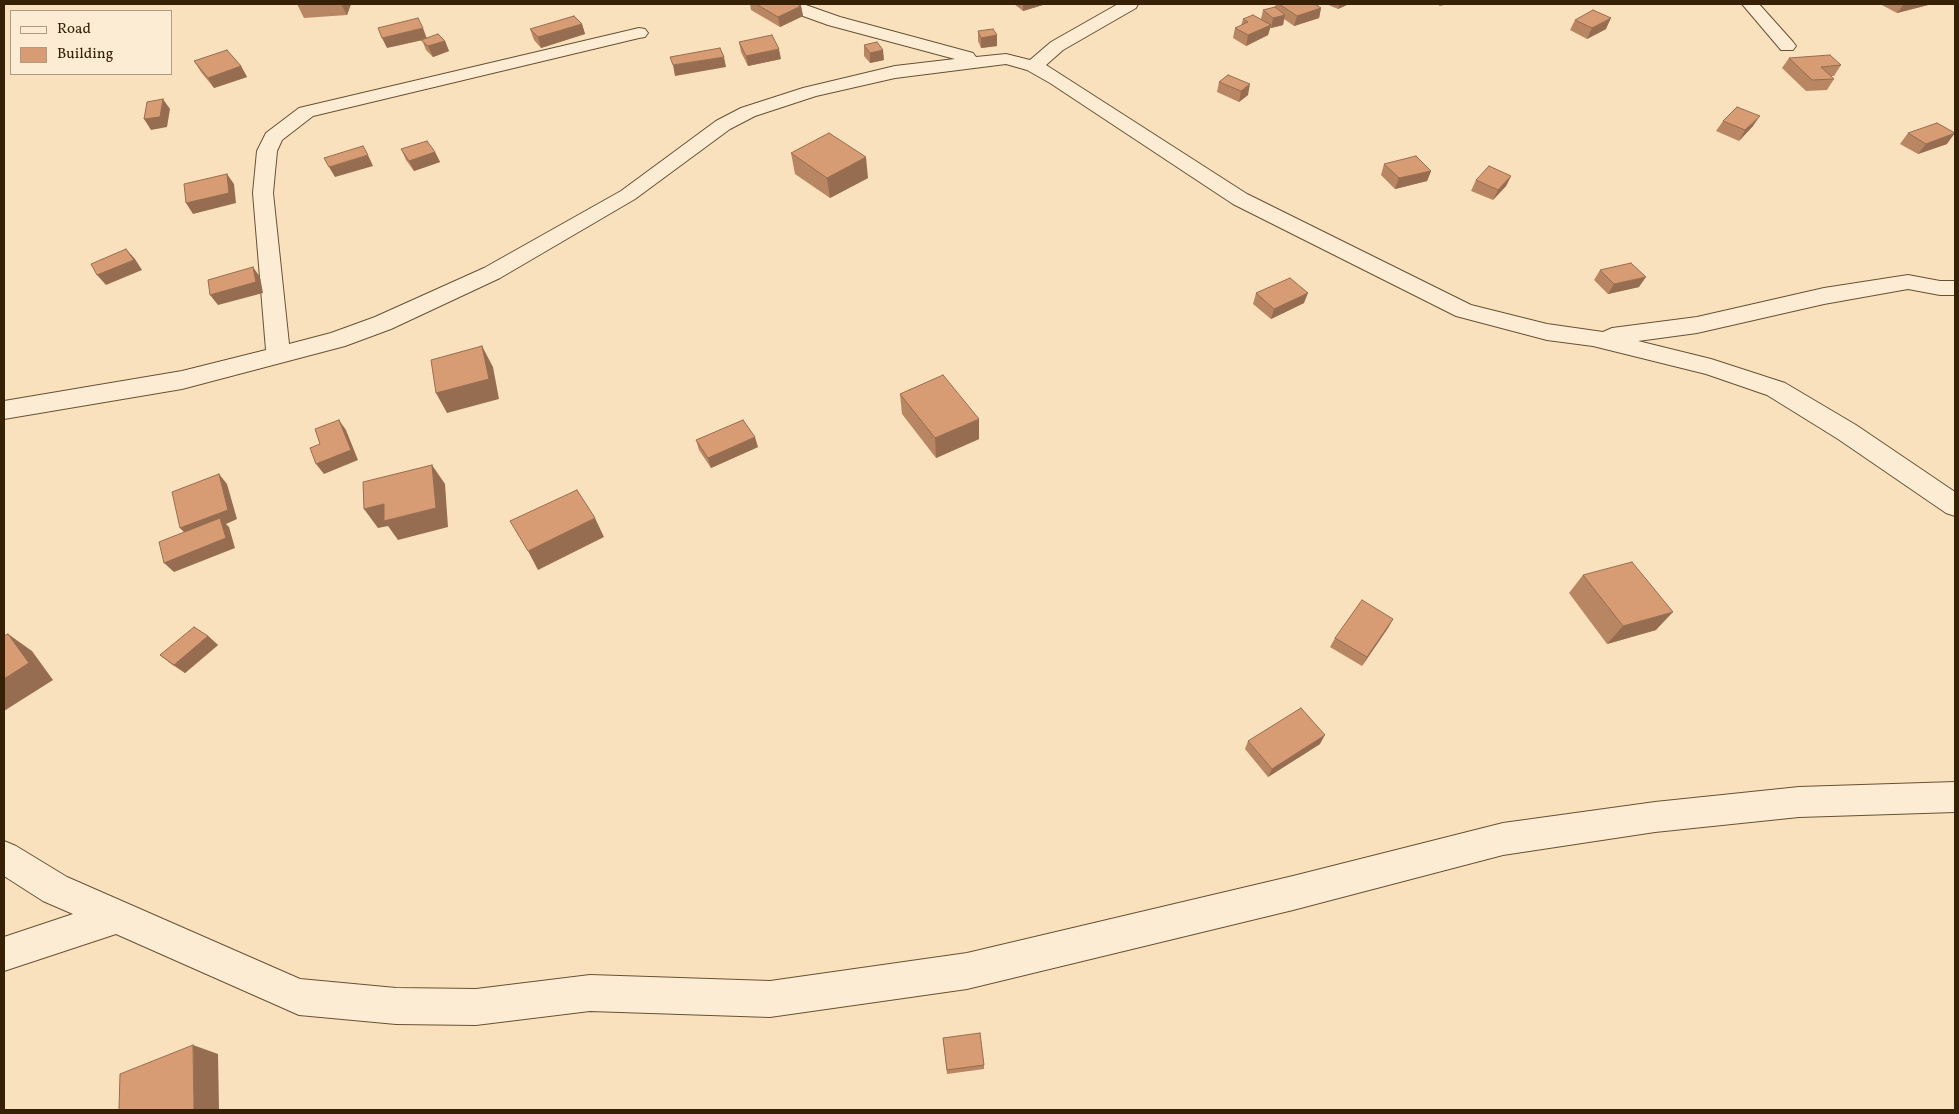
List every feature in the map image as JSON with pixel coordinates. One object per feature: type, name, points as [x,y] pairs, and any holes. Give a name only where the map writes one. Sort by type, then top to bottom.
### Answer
[{"type":"street","points":[[787,4],[834,21],[981,61]]},
{"type":"street","points":[[1034,66],[1057,46],[1130,4]]},
{"type":"street","points":[[1750,4],[1787,46]]},
{"type":"street","points":[[278,356],[263,193],[267,151],[273,137],[306,112],[639,33]]},
{"type":"street","points":[[4,410],[182,380],[337,340],[383,323],[492,273],[628,195],[723,125],[748,112],[810,92],[895,72],[981,61],[1006,60],[1034,66],[1057,79],[1240,199],[1464,311],[1547,332],[1593,338],[1711,367],[1776,389],[1847,432],[1955,506]]},
{"type":"street","points":[[1593,338],[1697,325],[1824,296],[1908,282],[1940,288],[1955,288]]},
{"type":"street","points":[[4,857],[55,890],[299,998],[396,1006],[476,1007],[590,993],[770,999],[967,971],[1292,893],[1503,839],[1655,817],[1800,802],[1955,797]]},
{"type":"street","points":[[4,954],[115,917]]},
{"type":"building","points":[[756,4],[797,4],[801,6],[778,17]]},
{"type":"building","points":[[1279,4],[1315,4],[1321,8],[1297,16]]},
{"type":"building","points":[[1275,7],[1285,15],[1273,18],[1263,10]]},
{"type":"building","points":[[1593,10],[1611,18],[1592,28],[1575,20]]},
{"type":"building","points":[[1253,15],[1271,25],[1248,35],[1235,28],[1248,22],[1243,19]]},
{"type":"building","points":[[574,16],[582,24],[538,37],[530,29]]},
{"type":"building","points":[[418,18],[423,28],[382,38],[378,28]]},
{"type":"building","points":[[993,29],[997,35],[981,38],[978,31]]},
{"type":"building","points":[[438,34],[445,41],[428,46],[421,40]]},
{"type":"building","points":[[772,35],[779,49],[746,56],[739,42]]},
{"type":"building","points":[[877,42],[883,50],[870,53],[864,45]]},
{"type":"building","points":[[720,48],[724,57],[673,65],[670,57]]},
{"type":"building","points":[[227,50],[241,66],[208,78],[194,61]]},
{"type":"building","points":[[1830,55],[1841,65],[1821,67],[1834,79],[1812,80],[1789,58]]},
{"type":"building","points":[[1228,75],[1250,84],[1241,91],[1219,82]]},
{"type":"building","points":[[163,99],[160,117],[144,119],[147,102]]},
{"type":"building","points":[[1737,107],[1760,116],[1745,130],[1723,121]]},
{"type":"building","points":[[1937,123],[1955,133],[1926,144],[1908,133]]},
{"type":"building","points":[[829,133],[866,157],[827,178],[791,153]]},
{"type":"building","points":[[427,141],[435,152],[409,161],[401,149]]},
{"type":"building","points":[[363,146],[368,155],[329,167],[324,158]]},
{"type":"building","points":[[1416,156],[1431,171],[1399,178],[1384,164]]},
{"type":"building","points":[[1489,166],[1511,176],[1498,190],[1476,180]]},
{"type":"building","points":[[227,174],[229,193],[186,203],[184,184]]},
{"type":"building","points":[[126,249],[134,260],[97,275],[91,264]]},
{"type":"building","points":[[1631,263],[1646,277],[1614,284],[1600,270]]},
{"type":"building","points":[[253,267],[256,282],[210,295],[208,280]]},
{"type":"building","points":[[1290,278],[1308,293],[1274,309],[1256,293]]},
{"type":"building","points":[[482,346],[489,379],[436,393],[431,360]]},
{"type":"building","points":[[943,375],[979,419],[935,438],[900,394]]},
{"type":"building","points":[[339,420],[351,450],[316,464],[310,448],[320,444],[315,429]]},
{"type":"building","points":[[743,420],[755,437],[708,458],[696,440]]},
{"type":"building","points":[[432,465],[436,508],[384,521],[384,504],[364,509],[363,482]]},
{"type":"building","points":[[219,474],[228,510],[180,528],[172,492]]},
{"type":"building","points":[[577,490],[595,518],[528,551],[510,521]]},
{"type":"building","points":[[220,518],[226,538],[164,563],[159,542]]},
{"type":"building","points":[[1632,562],[1673,612],[1623,626],[1583,575]]},
{"type":"building","points":[[1362,600],[1393,619],[1367,657],[1335,638]]},
{"type":"building","points":[[194,627],[208,636],[174,665],[160,655]]},
{"type":"building","points":[[8,634],[29,663],[4,679],[4,636]]},
{"type":"building","points":[[1301,708],[1325,735],[1272,769],[1248,741]]},
{"type":"building","points":[[980,1033],[984,1065],[947,1070],[943,1038]]},
{"type":"building","points":[[193,1045],[194,1110],[119,1110],[120,1074]]}]
